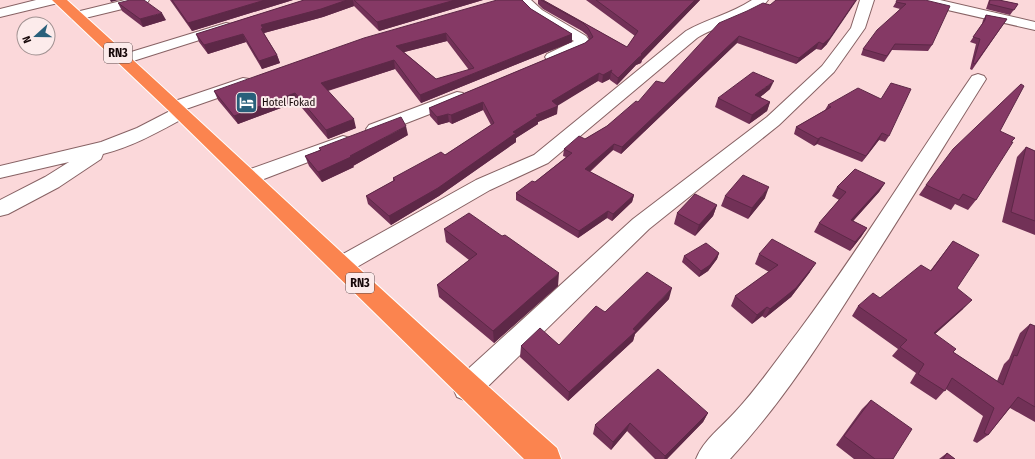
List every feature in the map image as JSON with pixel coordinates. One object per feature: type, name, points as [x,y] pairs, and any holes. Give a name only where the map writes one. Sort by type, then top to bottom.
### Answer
[{"type":"highway","name":"RN3","points":[[59,0],[249,177],[467,388],[546,459]]},
{"type":"street","points":[[0,13],[53,0]]},
{"type":"street","points":[[77,16],[142,0]]},
{"type":"street","points":[[523,0],[537,13],[576,35],[583,43],[537,64]]},
{"type":"street","points":[[342,266],[484,184],[541,159],[676,48],[687,36],[703,27],[741,12],[761,0]]},
{"type":"street","points":[[467,388],[641,224],[773,120],[828,69],[858,28],[867,0]]},
{"type":"street","points":[[922,0],[971,6],[1035,26]]},
{"type":"street","points":[[124,59],[237,24]]},
{"type":"street","points":[[0,172],[107,147],[143,132],[178,110],[256,78]]},
{"type":"street","points":[[711,459],[759,405],[824,316],[978,79]]},
{"type":"street","points":[[249,177],[473,91]]},
{"type":"street","points":[[0,209],[52,182],[107,147]]},
{"type":"building","points":[[130,0],[144,0],[162,13],[140,19],[118,3]]},
{"type":"building","points":[[172,0],[265,0],[188,23]]},
{"type":"building","points":[[304,0],[347,0],[321,9],[261,25],[263,28],[261,29],[277,55],[259,61],[243,34],[204,45],[196,34]]},
{"type":"building","points":[[354,0],[455,0],[377,22]]},
{"type":"building","points":[[497,0],[522,0],[531,9],[572,34],[420,95],[394,60],[321,83],[354,119],[326,130],[295,93],[234,116],[214,91],[364,38]],"holes":[[[446,33],[474,68],[436,79],[396,46]]]},
{"type":"building","points":[[541,0],[627,47],[638,31],[596,0],[695,0],[618,78],[611,72],[612,70],[603,75],[599,73],[552,101],[558,106],[536,115],[538,116],[513,132],[516,133],[438,188],[389,216],[366,196],[395,180],[393,178],[441,152],[445,155],[494,123],[483,102],[451,115],[448,114],[437,117],[429,108],[585,43],[593,37],[583,23]]},
{"type":"building","points":[[776,0],[856,0],[830,38],[823,44],[819,42],[799,58],[739,36],[622,147],[614,144],[585,169],[634,195],[613,214],[608,211],[579,231],[516,193],[532,181],[535,182],[572,153],[564,149],[579,136],[585,139],[607,126],[636,101],[638,102],[656,81],[664,83],[719,23],[763,3],[770,5]]},
{"type":"building","points":[[897,0],[925,0],[950,6],[932,45],[895,44],[887,56],[863,49],[877,30],[906,4],[896,2]]},
{"type":"building","points":[[990,0],[999,0],[1018,4],[1014,10],[989,4]]},
{"type":"building","points":[[986,15],[1007,19],[975,64],[973,63],[980,39],[973,37],[985,20]]},
{"type":"building","points":[[753,72],[774,81],[755,95],[770,102],[752,115],[718,98]]},
{"type":"building","points":[[891,83],[911,89],[889,136],[882,133],[866,156],[821,137],[818,139],[796,127],[831,107],[828,105],[858,88],[881,99]]},
{"type":"building","points":[[1021,84],[1024,86],[1000,131],[1015,138],[1011,142],[1013,142],[976,200],[963,194],[959,200],[926,185],[953,149]]},
{"type":"building","points":[[401,117],[406,126],[350,156],[351,157],[318,172],[305,156],[321,150],[319,148]]},
{"type":"building","points":[[1026,147],[1035,151],[1035,221],[1011,212]]},
{"type":"building","points":[[855,169],[885,183],[851,220],[867,228],[855,242],[819,223],[846,192],[837,187]]},
{"type":"building","points":[[743,175],[769,187],[752,208],[725,196]]},
{"type":"building","points":[[695,194],[717,205],[699,225],[677,213]]},
{"type":"building","points":[[469,213],[502,236],[505,235],[559,273],[493,331],[437,285],[477,254],[444,229]]},
{"type":"building","points":[[772,239],[816,263],[796,288],[770,309],[767,307],[757,315],[735,296],[778,265],[759,254]]},
{"type":"building","points":[[953,241],[979,255],[957,288],[972,300],[934,333],[956,349],[953,352],[1003,385],[1014,355],[1017,356],[1030,324],[1035,326],[1035,407],[1018,397],[988,435],[984,433],[994,408],[952,378],[945,391],[918,374],[924,364],[900,347],[907,340],[858,306],[873,293],[880,298],[921,265],[931,271]]},
{"type":"building","points":[[706,243],[719,253],[710,265],[701,271],[684,256]]},
{"type":"building","points":[[647,272],[672,288],[633,329],[636,331],[569,392],[521,346],[540,328],[559,345],[596,306],[605,312]]},
{"type":"building","points":[[658,369],[708,413],[665,456],[630,423],[613,442],[595,425]]},
{"type":"building","points":[[871,400],[912,429],[893,459],[875,459],[844,436]]},
{"type":"building","points":[[947,453],[955,459],[943,459]]},
{"type":"place","name":"Hotel Fokad","points":[[246,102]]}]
